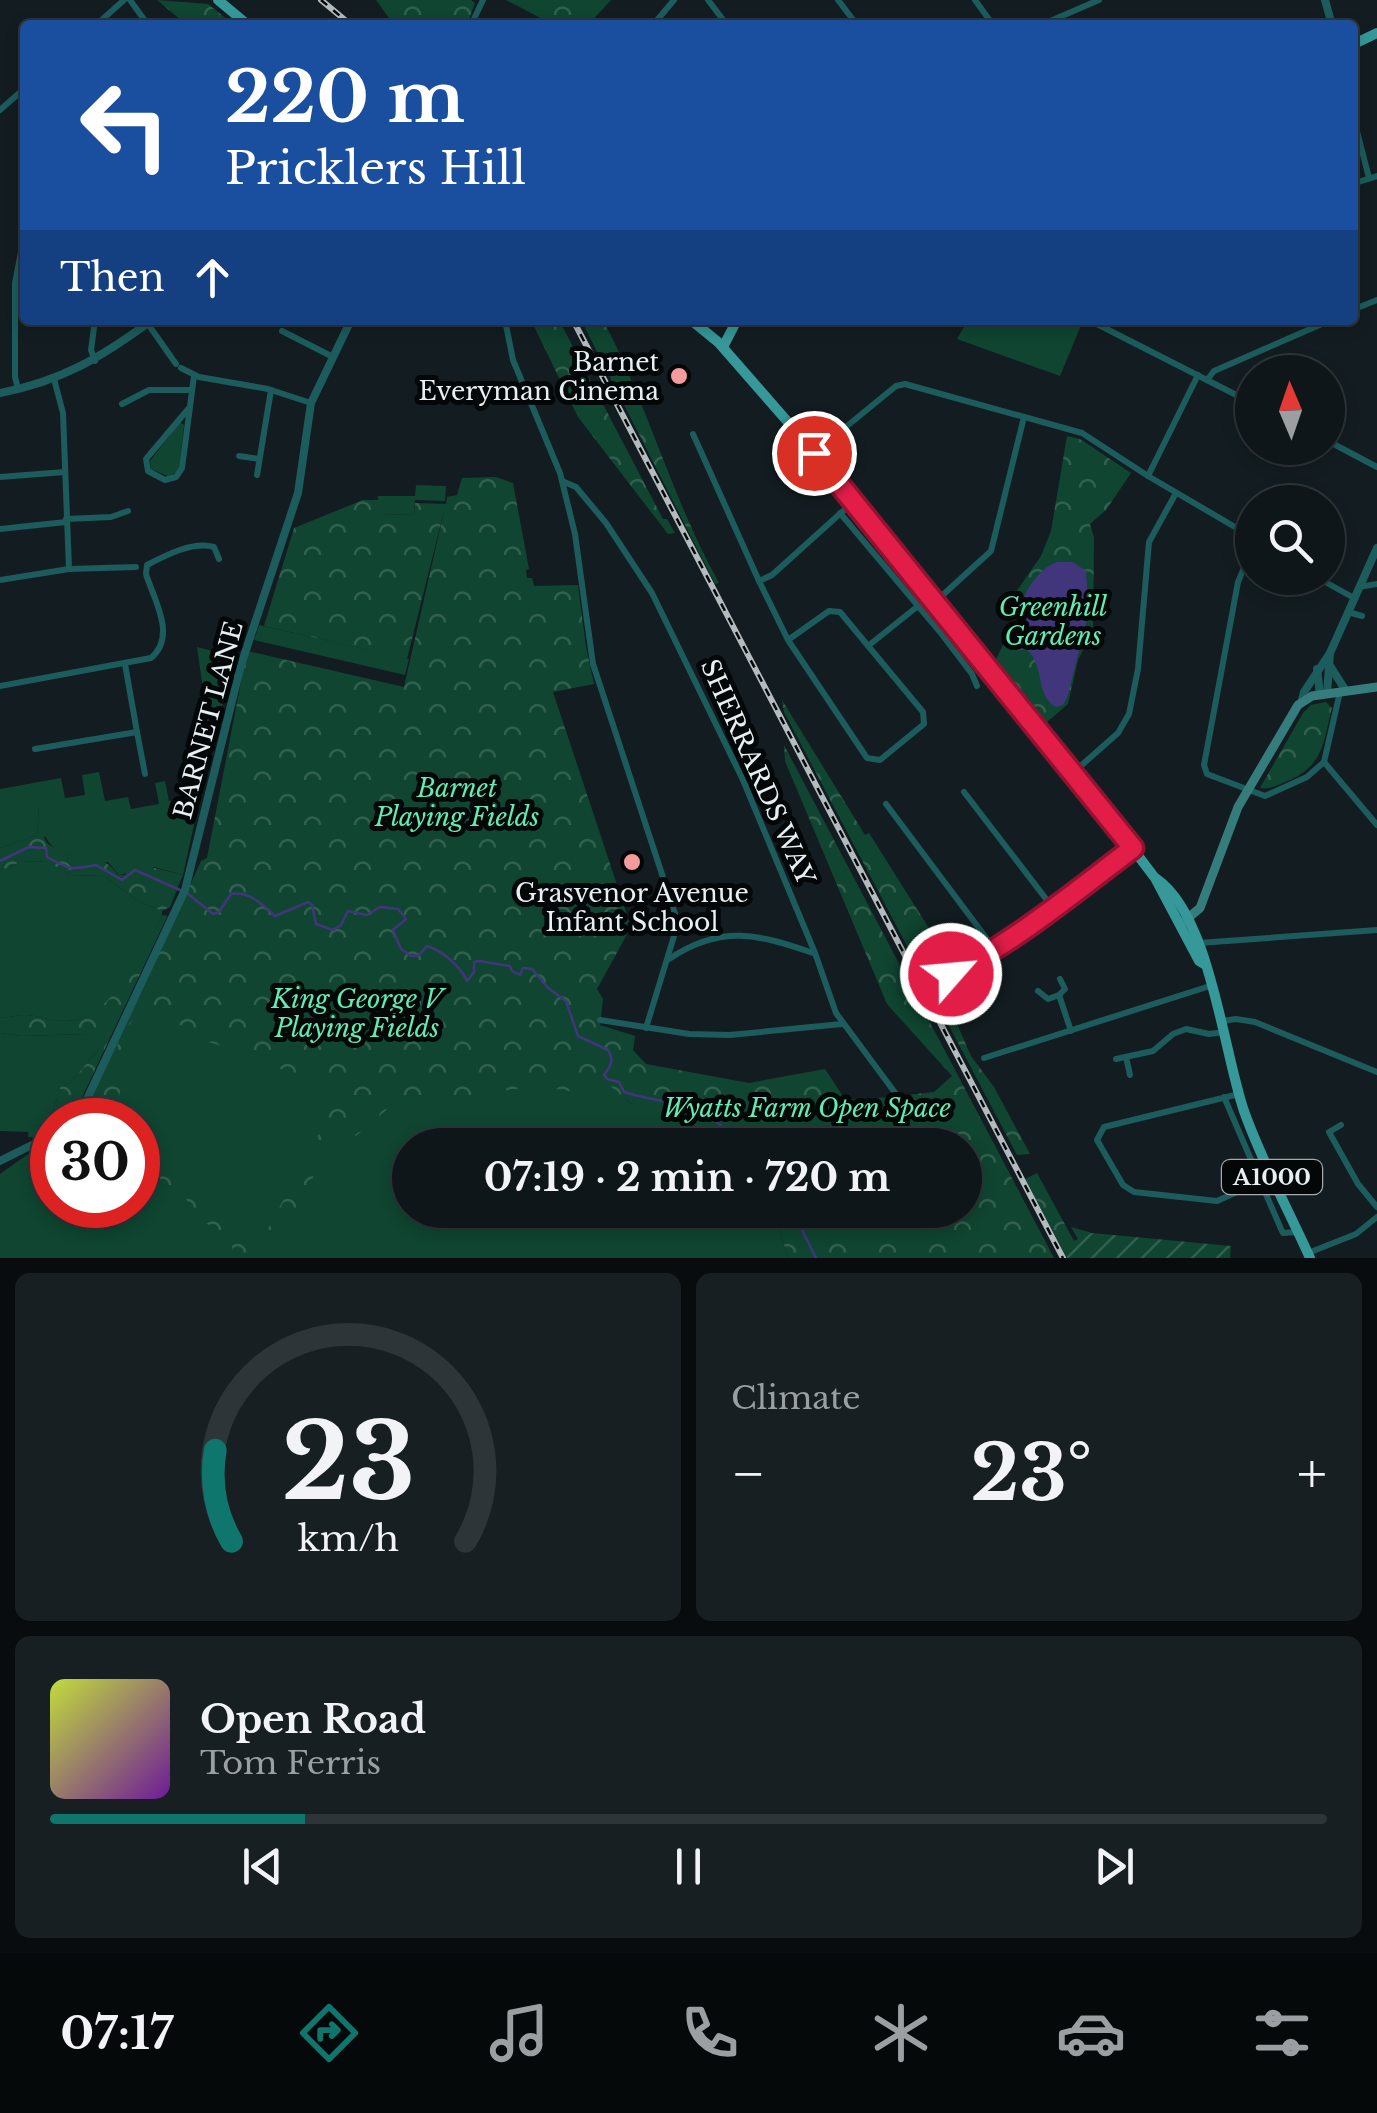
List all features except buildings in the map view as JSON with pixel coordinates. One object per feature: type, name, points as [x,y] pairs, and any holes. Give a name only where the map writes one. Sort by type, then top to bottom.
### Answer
[{"type":"main road","points":[[218,0],[242,20]]},
{"type":"main road","name":"A1000","points":[[708,325],[1074,772],[1182,916],[1204,964],[1224,1026],[1239,1094],[1266,1179],[1308,1256]]},
{"type":"main road","points":[[723,347],[734,325]]},
{"type":"main road","points":[[1182,916],[1201,899],[1247,791],[1302,700],[1377,686]]},
{"type":"street","points":[[102,20],[127,0],[144,20]]},
{"type":"street","points":[[657,20],[674,0]]},
{"type":"street","points":[[708,0],[723,20]]},
{"type":"street","points":[[838,0],[853,20]]},
{"type":"street","points":[[1053,20],[1100,0]]},
{"type":"street","points":[[0,110],[20,92]]},
{"type":"street","points":[[1358,131],[1373,177]]},
{"type":"street","points":[[18,390],[16,283],[20,260]]},
{"type":"street","points":[[94,325],[91,350],[95,361]]},
{"type":"street","points":[[0,393],[54,379],[95,361],[146,325]]},
{"type":"street","points":[[152,325],[178,366],[194,376],[272,390],[312,403]]},
{"type":"street","name":"BARNET LANE","points":[[87,1098],[183,893],[239,672],[298,493],[312,403],[349,325]]},
{"type":"street","points":[[506,325],[513,360],[562,481],[576,534],[594,664],[678,923],[646,1028]]},
{"type":"street","points":[[1099,325],[1235,394]]},
{"type":"street","points":[[1207,380],[1214,371],[1319,325]]},
{"type":"street","points":[[282,331],[333,357]]},
{"type":"street","points":[[1148,476],[1198,375]]},
{"type":"street","points":[[189,408],[146,459],[148,471],[165,480],[180,472],[194,376]]},
{"type":"street","points":[[54,379],[63,413],[68,569]]},
{"type":"street","points":[[814,453],[900,384],[1082,433],[1235,527]]},
{"type":"street","points":[[122,404],[149,390],[190,390]]},
{"type":"street","points":[[257,475],[272,390]]},
{"type":"street","points":[[935,602],[991,551],[1024,417]]},
{"type":"street","points":[[693,434],[788,640],[865,756],[872,761],[880,760],[922,727],[926,720],[842,614],[833,610],[788,640]]},
{"type":"street","points":[[1345,451],[1377,467]]},
{"type":"street","points":[[240,456],[259,459]]},
{"type":"street","points":[[0,477],[65,472]]},
{"type":"street","name":"SHERRARDS WAY","points":[[562,481],[576,487],[606,523],[652,593],[722,732],[842,1024],[896,1094]]},
{"type":"street","points":[[1074,772],[1118,733],[1129,714],[1138,669],[1150,542],[1176,493]]},
{"type":"street","points":[[760,581],[772,575],[853,502]]},
{"type":"street","points":[[0,529],[112,517],[128,511]]},
{"type":"street","points":[[840,513],[940,632],[977,686]]},
{"type":"street","points":[[0,686],[151,658],[164,639],[146,567],[179,550],[204,545],[213,546],[219,558]]},
{"type":"street","points":[[1302,700],[1330,653],[1377,548]]},
{"type":"street","points":[[886,567],[897,557]]},
{"type":"street","points":[[0,580],[68,569],[136,568]]},
{"type":"street","points":[[1358,587],[1377,584]]},
{"type":"street","points":[[1345,593],[1354,598]]},
{"type":"street","points":[[1236,595],[1204,765],[1207,774],[1265,796],[1307,777],[1324,762],[1343,691],[1330,666]]},
{"type":"street","points":[[868,646],[918,606]]},
{"type":"street","points":[[1348,612],[1362,616]]},
{"type":"street","points":[[940,632],[951,623]]},
{"type":"street","points":[[1324,694],[1330,653]]},
{"type":"street","points":[[125,664],[145,774]]},
{"type":"street","points":[[1317,669],[1324,694]]},
{"type":"street","points":[[36,749],[137,732]]},
{"type":"street","points":[[1324,762],[1377,825]]},
{"type":"street","points":[[964,792],[1053,908]]},
{"type":"street","points":[[886,804],[996,951]]},
{"type":"street","points":[[951,974],[996,951],[1133,848]]},
{"type":"street","points":[[1196,944],[1377,930]]},
{"type":"street","points":[[668,960],[702,942],[738,935],[780,940],[815,953]]},
{"type":"street","points":[[1038,990],[1048,998],[1059,995],[1064,989],[1060,978]]},
{"type":"street","points":[[984,1058],[1210,986]]},
{"type":"street","points":[[1059,995],[1071,1031]]},
{"type":"street","points":[[1116,1059],[1153,1051],[1173,1034],[1186,1030],[1209,1034],[1236,1019],[1255,1022],[1377,1072]]},
{"type":"street","points":[[600,1020],[730,1035],[842,1024]]},
{"type":"street","points":[[1126,1057],[1130,1074]]},
{"type":"street","points":[[1224,1098],[1266,1179],[1218,1201],[1134,1192],[1123,1185],[1098,1140],[1104,1127],[1239,1094]]},
{"type":"street","points":[[1341,1125],[1329,1132],[1358,1184],[1377,1207]]},
{"type":"street","points":[[0,1160],[30,1145]]},
{"type":"street","points":[[1308,1256],[1356,1234],[1377,1216]]},
{"type":"green space","points":[[157,0],[208,4],[228,20],[181,20]]},
{"type":"green space","points":[[376,0],[475,3],[469,20],[390,20]]},
{"type":"green space","points":[[506,0],[611,0],[593,20],[544,20]]},
{"type":"green space","points":[[533,325],[562,325],[663,519],[667,519],[675,533],[668,534],[578,417]]},
{"type":"green space","points":[[584,325],[606,325],[687,518],[719,583],[715,584]]},
{"type":"green space","points":[[965,325],[1081,325],[1060,376],[957,339]]},
{"type":"green space","points":[[180,422],[184,425],[179,469],[170,477],[151,469],[150,461]]},
{"type":"green space","name":"Greenhill Gardens","points":[[1067,436],[1080,439],[1131,473],[1106,510],[1090,524],[1094,538],[1093,629],[1078,660],[1068,704],[1047,722],[996,659],[1011,629],[1016,592],[1041,556],[1051,531]]},
{"type":"green space","points":[[496,477],[513,483],[529,569],[527,578],[532,578],[534,586],[578,585],[594,684],[553,692],[631,927],[597,989],[603,999],[600,1025],[635,1036],[633,1050],[646,1064],[749,1083],[825,1069],[844,1098],[861,1100],[934,1092],[952,1076],[887,1004],[785,761],[784,745],[1054,1258],[788,1258],[779,1228],[982,1228],[982,1128],[694,1128],[635,1105],[601,1079],[587,1076],[584,1093],[556,1089],[539,1093],[523,1088],[391,1106],[356,1136],[336,1138],[272,1258],[242,1258],[233,1254],[230,1230],[220,1233],[198,1217],[184,1196],[160,1179],[160,1156],[173,1164],[173,1171],[187,1186],[191,1184],[218,1204],[219,1210],[257,1236],[264,1236],[336,1102],[336,1092],[195,1038],[188,1029],[140,1005],[130,1025],[127,1024],[201,861],[207,858],[247,651],[404,687],[445,507],[407,659],[264,626],[294,528],[363,500],[378,500],[378,514],[414,515],[415,503],[446,504],[447,497],[457,495],[462,478]]},
{"type":"green space","points":[[416,485],[446,486],[445,501],[415,500],[414,515],[377,514],[378,496],[415,496]]},
{"type":"green space","points":[[259,625],[409,659],[405,675],[254,640]]},
{"type":"green space","points":[[197,647],[236,657],[213,738],[183,875],[154,867],[119,875],[108,862],[75,867],[68,863],[67,855],[48,841],[39,807],[37,835],[0,848],[0,789],[61,778],[65,798],[85,795],[82,775],[99,772],[105,801],[128,797],[131,809],[159,804],[155,783],[165,781],[169,801],[190,798],[183,760],[201,756],[198,734],[209,731]]},
{"type":"green space","points":[[782,700],[865,835],[869,833],[932,933],[932,942],[946,969],[943,981],[950,1008],[971,1056],[994,1087],[1030,1154],[1017,1155],[784,712]]},
{"type":"green space","points":[[1326,702],[1332,708],[1324,742],[1310,767],[1290,780],[1260,788],[1303,713],[1311,705]]},
{"type":"green space","points":[[39,806],[51,807],[44,838],[67,855],[71,865],[80,866],[95,859],[119,875],[139,864],[183,875],[170,907],[162,911],[138,901],[104,876],[71,875],[46,861],[19,862],[8,869],[0,868],[0,848],[37,835]]},
{"type":"green space","points":[[47,861],[71,875],[104,876],[138,901],[162,911],[162,916],[128,976],[92,1014],[63,1021],[24,1015],[0,1018],[0,868],[8,869],[19,862]]},
{"type":"green space","points":[[162,916],[167,917],[82,1098],[57,1098],[60,1087],[70,1083],[98,1050],[90,1047],[84,1034],[0,1033],[0,1018],[24,1015],[71,1021],[92,1014],[128,976]]},
{"type":"green space","points":[[137,999],[594,1068],[629,1102],[694,1128],[392,1128],[392,1228],[779,1228],[788,1258],[0,1258],[0,1174],[30,1153],[30,1228],[160,1228],[160,1098],[88,1098]]},
{"type":"green space","points":[[0,1033],[84,1034],[98,1050],[70,1083],[60,1087],[57,1098],[30,1098],[29,1132],[0,1131]]},
{"type":"green space","points":[[128,1033],[108,1083],[121,1089],[118,1098],[91,1098],[123,1034]]},
{"type":"green space","points":[[1037,1173],[1074,1241],[1078,1239],[1071,1227],[1110,1238],[1067,1258],[1025,1179]]},
{"type":"green space","points":[[573,1228],[656,1228],[585,1243],[562,1258],[540,1258]]},
{"type":"green space","points":[[1092,1233],[1231,1246],[1230,1258],[1067,1258],[1061,1247]]},
{"type":"shaded area","points":[[1057,562],[1073,562],[1086,571],[1089,612],[1067,698],[1056,707],[1045,696],[1033,656],[1027,650],[1017,650],[1015,626],[1029,587]]},
{"type":"waterway","points":[[0,861],[29,847],[46,848],[47,857],[66,867],[96,865],[122,880],[135,870],[180,890]]},
{"type":"waterway","points":[[187,893],[213,914],[219,912],[231,894],[249,896],[275,916],[308,902],[316,924],[333,930],[341,925],[348,911],[367,915],[380,907],[398,909],[406,919],[393,930],[401,949],[411,956],[419,955],[427,946],[433,948],[445,955],[467,981],[474,972],[474,962],[479,961],[510,966],[520,975],[523,968],[532,969],[566,1001],[578,1036],[608,1050],[611,1061],[604,1075],[607,1079],[619,1082],[624,1092],[706,1115],[722,1128]]},
{"type":"waterway","points":[[801,1228],[816,1258]]},
{"type":"railway","points":[[321,0],[345,20]]},
{"type":"railway","points":[[576,325],[1063,1258]]},
{"type":"place","name":"Barnet Everyman Cinema","points":[[679,376]]},
{"type":"place","name":"Grasvenor Avenue Infant School","points":[[632,862]]},
{"type":"route","points":[[814,453],[1133,848],[1026,931],[951,974]]},
{"type":"park label","name":"Barnet Playing Fields","points":[[457,802]]},
{"type":"park label","name":"King George V Playing Fields","points":[[357,1014]]},
{"type":"park label","name":"Wyatts Farm Open Space","points":[[807,1108]]}]
